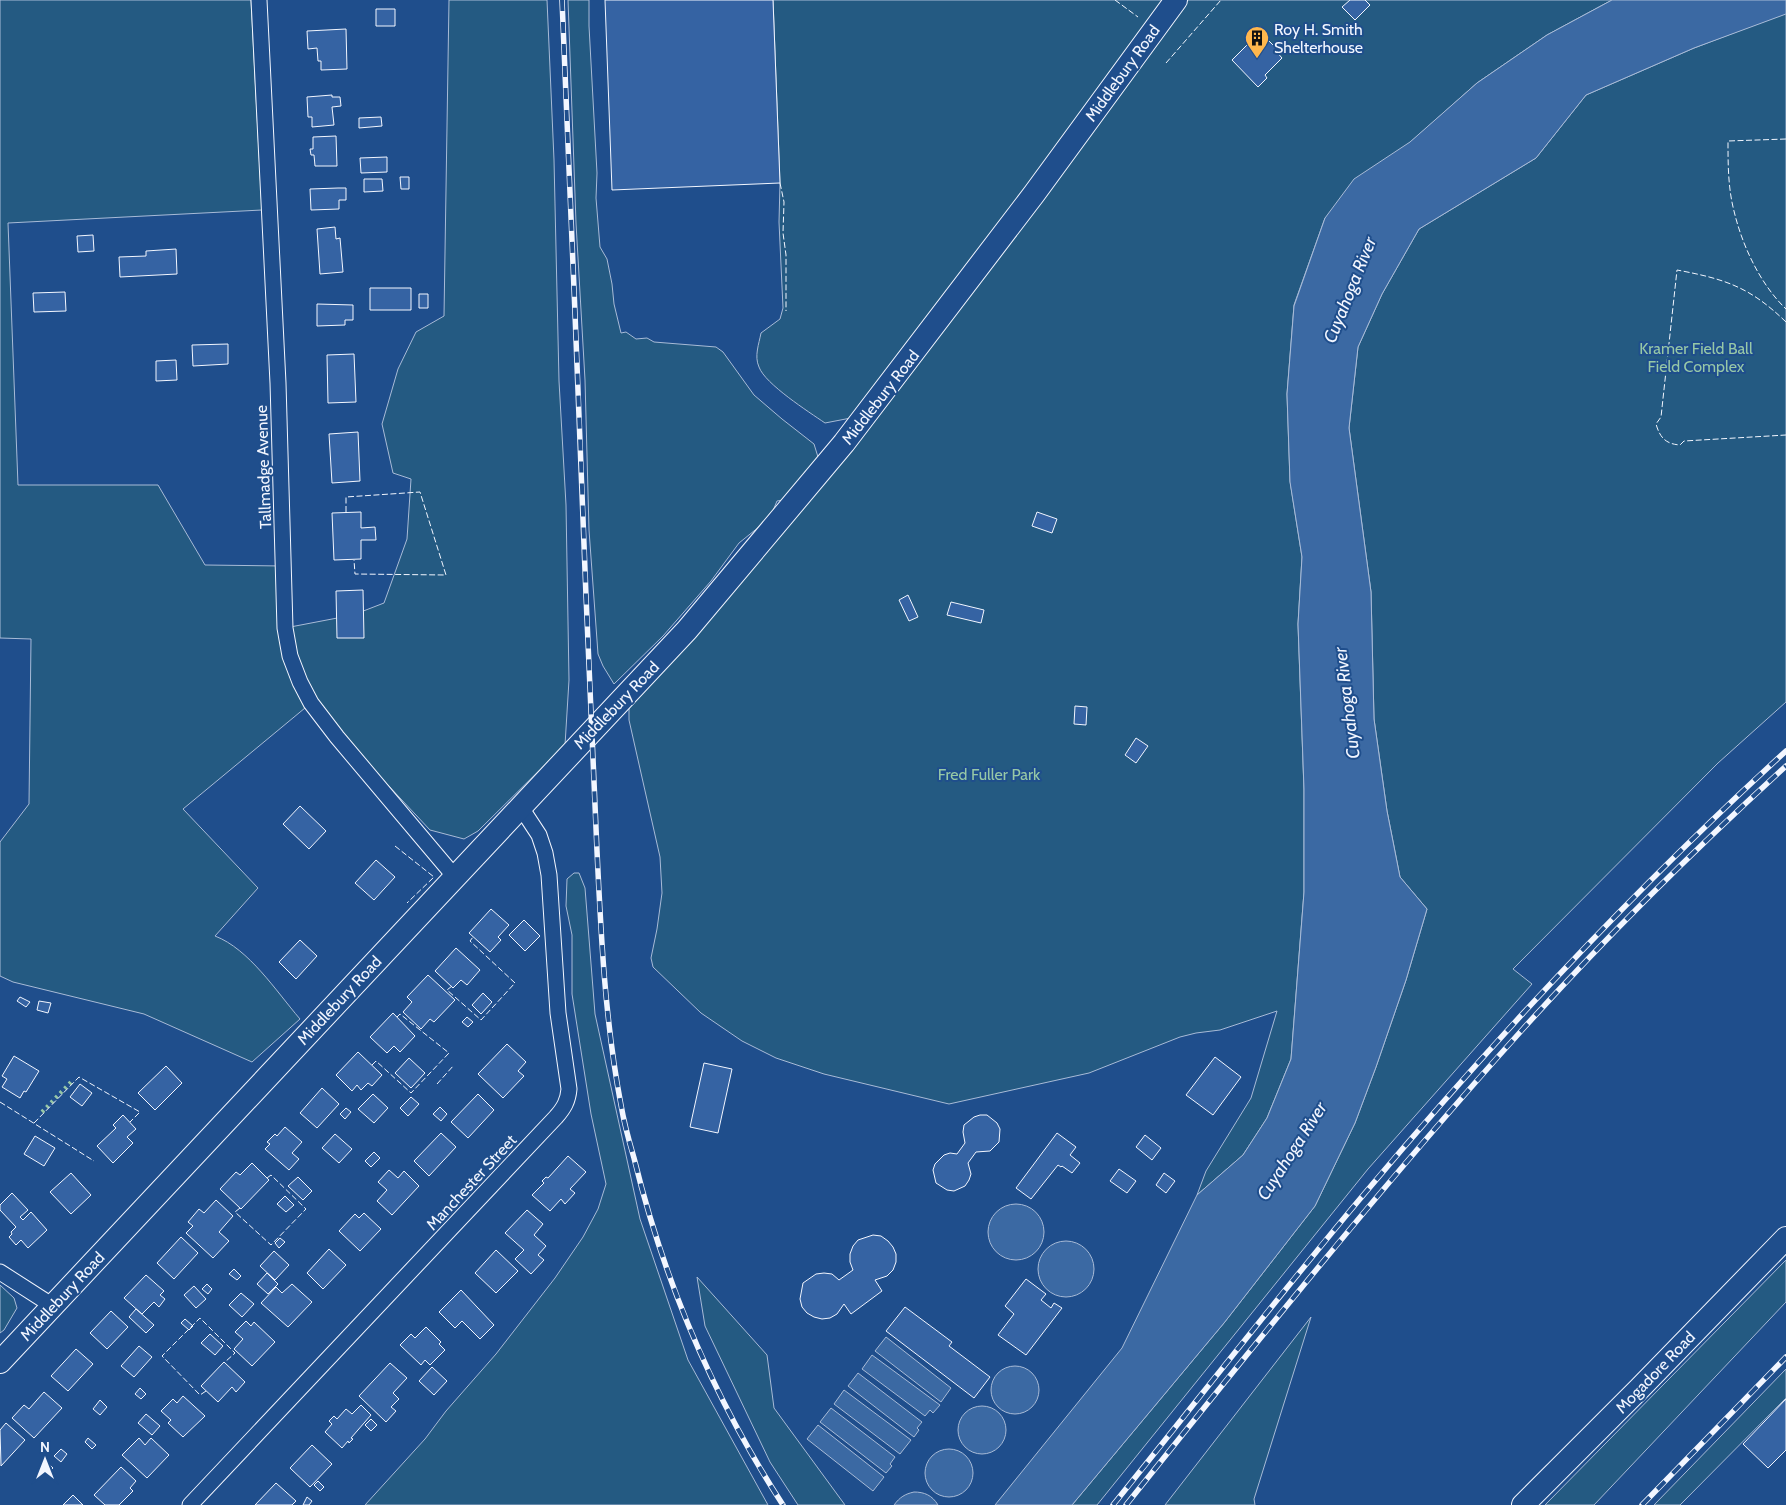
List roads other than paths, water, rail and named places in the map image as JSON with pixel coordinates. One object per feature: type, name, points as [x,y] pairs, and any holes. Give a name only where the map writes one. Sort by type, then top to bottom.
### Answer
[{"type":"street","name":"Tallmadge Avenue","points":[[259,0],[278,382],[285,628],[290,656],[300,682],[316,710],[455,877]]},
{"type":"street","name":"Middlebury Road","points":[[0,1362],[687,630],[844,443],[1029,202],[1176,0]]},
{"type":"street","name":"Manchester Street","points":[[190,1505],[563,1110],[570,1089],[558,1013],[549,875],[545,853],[538,835],[520,806]]},
{"type":"street","name":"Mogadore Road","points":[[1523,1505],[1786,1238]]},
{"type":"street","points":[[0,1272],[53,1306]]},
{"type":"water","name":"Cuyahoga River","points":[[1612,0],[1786,0],[1786,14],[1694,48],[1586,95],[1536,158],[1419,229],[1382,294],[1358,347],[1349,428],[1371,592],[1374,719],[1387,811],[1400,877],[1427,909],[1406,980],[1355,1123],[1315,1206],[1224,1323],[1072,1505],[995,1505],[1122,1348],[1197,1195],[1243,1155],[1267,1118],[1291,1059],[1304,892],[1304,789],[1298,624],[1302,557],[1290,482],[1287,394],[1294,306],[1325,218],[1354,179],[1410,142],[1477,83],[1547,35]]},
{"type":"water","points":[[1010,1204],[1022,1204],[1036,1212],[1044,1226],[1042,1243],[1036,1252],[1022,1260],[1010,1260],[1000,1255],[993,1248],[988,1238],[988,1226],[993,1216],[1000,1209]]},
{"type":"water","points":[[1060,1241],[1072,1241],[1086,1249],[1094,1263],[1092,1280],[1086,1289],[1072,1297],[1060,1297],[1050,1292],[1043,1285],[1038,1275],[1038,1263],[1043,1253],[1050,1246]]},
{"type":"water","points":[[886,1337],[951,1388],[941,1402],[875,1351]]},
{"type":"water","points":[[872,1355],[940,1405],[933,1413],[930,1410],[925,1416],[862,1369]]},
{"type":"water","points":[[1010,1366],[1020,1366],[1029,1370],[1035,1376],[1039,1390],[1035,1404],[1029,1410],[1020,1414],[1010,1414],[1001,1410],[995,1404],[991,1395],[991,1385],[995,1376],[1001,1370]]},
{"type":"water","points":[[858,1373],[922,1422],[917,1428],[919,1430],[914,1437],[848,1386]]},
{"type":"water","points":[[844,1390],[911,1440],[900,1454],[834,1404]]},
{"type":"water","points":[[977,1406],[987,1406],[996,1410],[1002,1416],[1006,1430],[1002,1444],[996,1450],[987,1454],[977,1454],[968,1450],[962,1444],[958,1435],[958,1425],[962,1416],[968,1410]]},
{"type":"water","points":[[831,1408],[895,1457],[890,1464],[892,1466],[886,1473],[820,1422]]},
{"type":"water","points":[[818,1425],[884,1477],[873,1491],[807,1439]]},
{"type":"water","points":[[944,1449],[954,1449],[966,1456],[973,1468],[973,1478],[966,1490],[954,1497],[944,1497],[936,1493],[929,1486],[925,1478],[925,1468],[929,1460],[936,1453]]},
{"type":"water","points":[[914,1492],[928,1495],[938,1505],[894,1505],[903,1496]]},
{"type":"railway","points":[[562,0],[602,947],[611,1042],[625,1125],[646,1204],[676,1294],[713,1381],[758,1465],[783,1505]]},
{"type":"railway","points":[[1113,1505],[1333,1231],[1465,1077],[1621,910],[1786,751]]},
{"type":"railway","points":[[1126,1505],[1370,1205],[1522,1030],[1651,895],[1786,766]]},
{"type":"railway","points":[[1642,1505],[1786,1357]]},
{"type":"place","name":"Roy H. Smith Shelterhouse","points":[[1257,59]]},
{"type":"park label","name":"Kramer Field Ball Field Complex","points":[[1696,357]]},
{"type":"park label","name":"Fred Fuller Park","points":[[989,774]]}]
